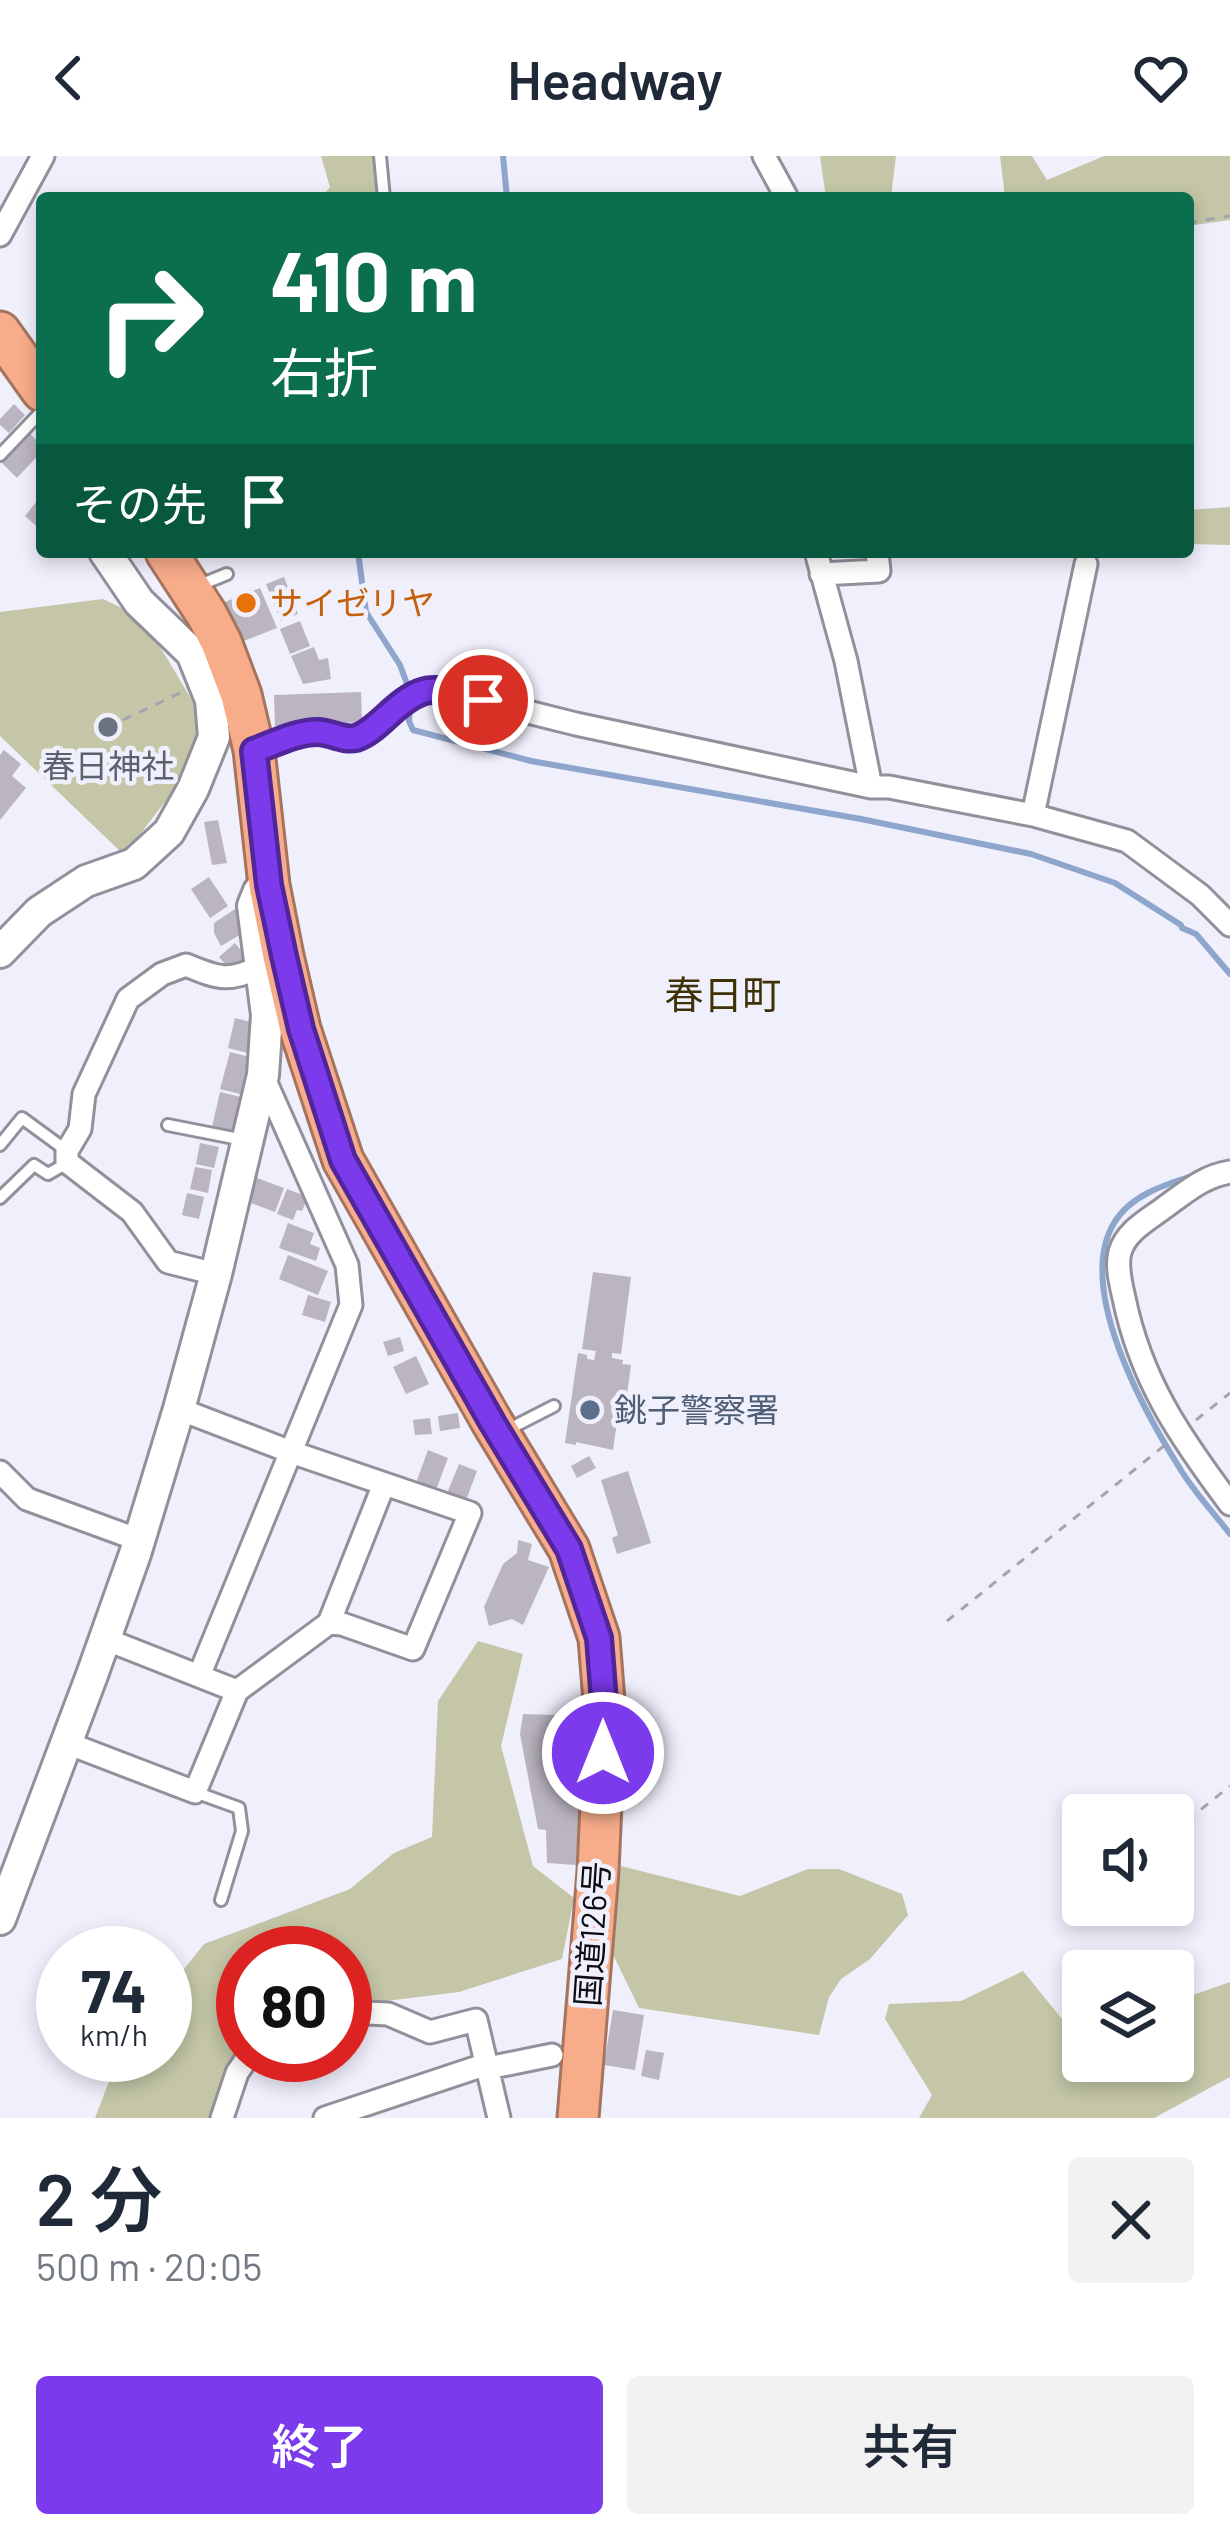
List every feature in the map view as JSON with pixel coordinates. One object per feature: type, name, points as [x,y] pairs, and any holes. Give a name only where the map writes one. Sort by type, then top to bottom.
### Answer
[{"type":"highway","points":[[0,332],[36,383]]},
{"type":"highway","name":"国道126号","points":[[175,558],[209,581],[221,642],[254,751],[269,885],[301,1029],[343,1160],[569,1549],[599,1638],[605,1714],[578,2118]]},
{"type":"street","points":[[0,235],[43,156]]},
{"type":"street","points":[[764,156],[784,192]]},
{"type":"street","points":[[0,952],[39,911],[86,881],[134,864],[169,832],[214,737],[211,700],[192,653],[139,602],[109,558]]},
{"type":"street","points":[[871,787],[846,661],[818,563],[879,572],[878,558]]},
{"type":"street","points":[[1033,815],[1086,564]]},
{"type":"street","points":[[254,751],[292,736],[320,732],[356,738],[405,699],[423,689],[436,689],[871,787],[1033,815],[1127,841],[1200,895],[1230,925]]},
{"type":"street","points":[[0,1919],[139,1540],[216,1274],[263,1075],[266,1015],[254,906],[259,891],[269,885]]},
{"type":"street","points":[[216,1274],[168,1262],[132,1212],[67,1156],[80,1129],[84,1094],[128,999],[162,974],[186,965],[219,978],[262,966]]},
{"type":"street","points":[[199,1676],[350,1305],[347,1264],[263,1075]]},
{"type":"street","points":[[1230,1172],[1215,1174],[1195,1186],[1127,1236],[1118,1256],[1131,1335],[1149,1383],[1230,1504]]},
{"type":"street","points":[[179,1409],[470,1513],[413,1648],[329,1623]]},
{"type":"street","points":[[0,1472],[27,1499],[139,1540]]},
{"type":"street","points":[[67,1743],[194,1792],[237,1691],[329,1623],[384,1484]]},
{"type":"street","points":[[105,1640],[237,1691]]},
{"type":"street","points":[[372,2013],[388,2014],[430,2032],[476,2020],[499,2118]]},
{"type":"street","points":[[325,2118],[487,2066],[552,2055]]},
{"type":"street","points":[[222,2118],[234,2082]]},
{"type":"lane","points":[[380,156],[383,192]]},
{"type":"lane","points":[[0,455],[36,417]]},
{"type":"lane","points":[[0,1145],[22,1118],[67,1156],[48,1174],[34,1165],[0,1198]]},
{"type":"lane","points":[[168,1125],[247,1141]]},
{"type":"lane","points":[[499,1434],[554,1406]]},
{"type":"lane","points":[[194,1792],[238,1808],[242,1831],[221,1900]]},
{"type":"path","points":[[1194,222],[1230,216]]},
{"type":"path","points":[[123,720],[204,682]]},
{"type":"path","points":[[947,1621],[1230,1393]]},
{"type":"path","points":[[1194,1815],[1230,1786]]},
{"type":"green space","points":[[321,156],[380,156],[377,192],[326,192],[330,187]]},
{"type":"green space","points":[[820,156],[896,156],[892,192],[825,192]]},
{"type":"green space","points":[[1000,156],[1032,156],[1047,180],[1104,156],[1230,156],[1230,220],[1194,225],[1194,192],[1004,192]]},
{"type":"green space","points":[[1230,507],[1230,545],[1194,544],[1194,510]]},
{"type":"green space","points":[[103,599],[140,621],[206,724],[178,785],[124,855],[0,736],[0,612]]},
{"type":"green space","points":[[478,1641],[523,1654],[501,1746],[533,1866],[574,1898],[562,1959],[459,1992],[372,2003],[372,1926],[252,1926],[350,1889],[394,1853],[432,1837],[438,1701]]},
{"type":"green space","points":[[621,1866],[740,1896],[808,1869],[839,1869],[902,1894],[908,1915],[870,1959],[841,1979],[829,1997],[819,2035],[639,2008],[605,1938]]},
{"type":"green space","points":[[216,1939],[216,2082],[228,2082],[209,2118],[95,2118],[109,2082],[192,2082],[192,1959],[204,1944]]},
{"type":"green space","points":[[1023,1971],[1062,2019],[1062,2082],[1194,2082],[1194,1995],[1230,1982],[1230,2077],[1154,2118],[919,2118],[932,2095],[885,2019],[889,2004],[961,2001]]},
{"type":"building","points":[[14,404],[25,415],[9,433],[0,419]]},
{"type":"building","points":[[30,434],[36,440],[36,457],[17,478],[2,463]]},
{"type":"building","points":[[36,502],[36,526],[25,516]]},
{"type":"building","points":[[284,577],[298,614],[281,621],[266,584]]},
{"type":"building","points":[[260,588],[277,628],[241,642],[225,602]]},
{"type":"building","points":[[300,621],[310,646],[290,654],[280,629]]},
{"type":"building","points":[[314,647],[319,660],[328,658],[331,679],[303,684],[291,656]]},
{"type":"building","points":[[361,692],[362,722],[275,726],[274,695]]},
{"type":"building","points":[[4,750],[21,764],[12,776],[26,788],[0,820],[0,755]]},
{"type":"building","points":[[218,820],[227,863],[212,865],[204,822]]},
{"type":"building","points":[[209,877],[228,906],[210,918],[191,889]]},
{"type":"building","points":[[238,907],[246,920],[243,933],[221,946],[214,923]]},
{"type":"building","points":[[235,943],[247,958],[232,972],[219,957]]},
{"type":"building","points":[[235,1018],[259,1024],[252,1054],[228,1048]]},
{"type":"building","points":[[230,1052],[253,1058],[244,1095],[220,1089]]},
{"type":"building","points":[[220,1092],[245,1098],[236,1133],[212,1127]]},
{"type":"building","points":[[200,1143],[219,1147],[214,1168],[196,1164]]},
{"type":"building","points":[[195,1167],[212,1170],[208,1193],[190,1189]]},
{"type":"building","points":[[257,1178],[284,1188],[275,1212],[248,1202]]},
{"type":"building","points":[[287,1189],[308,1197],[293,1220],[277,1214]]},
{"type":"building","points":[[187,1193],[204,1197],[199,1219],[182,1215]]},
{"type":"building","points":[[288,1223],[314,1233],[310,1244],[320,1248],[316,1261],[279,1248]]},
{"type":"building","points":[[288,1255],[328,1271],[318,1295],[279,1279]]},
{"type":"building","points":[[593,1272],[631,1277],[621,1354],[612,1353],[612,1358],[631,1365],[613,1450],[565,1443],[578,1353],[594,1360],[596,1351],[582,1349]]},
{"type":"building","points":[[308,1295],[331,1302],[325,1322],[302,1315]]},
{"type":"building","points":[[400,1337],[404,1351],[388,1356],[383,1342]]},
{"type":"building","points":[[416,1356],[429,1384],[406,1394],[393,1367]]},
{"type":"building","points":[[458,1413],[460,1428],[440,1431],[438,1416]]},
{"type":"building","points":[[430,1418],[432,1434],[415,1435],[413,1420]]},
{"type":"building","points":[[428,1450],[448,1458],[436,1490],[416,1483]]},
{"type":"building","points":[[589,1456],[596,1468],[577,1478],[571,1466]]},
{"type":"building","points":[[459,1464],[477,1471],[465,1503],[446,1496]]},
{"type":"building","points":[[628,1471],[651,1543],[617,1554],[612,1538],[618,1535],[601,1480]]},
{"type":"building","points":[[518,1540],[532,1544],[528,1560],[549,1567],[523,1625],[512,1619],[489,1626],[484,1607],[503,1564],[517,1553]]},
{"type":"building","points":[[523,1714],[585,1716],[576,1865],[547,1863],[546,1830],[538,1829],[520,1734]]},
{"type":"building","points":[[613,2010],[644,2015],[635,2070],[604,2065]]},
{"type":"building","points":[[646,2050],[664,2053],[659,2080],[641,2076]]},
{"type":"waterway","points":[[503,156],[506,192]]},
{"type":"waterway","points":[[359,558],[366,612],[400,665],[410,692]]},
{"type":"waterway","points":[[410,705],[413,730],[531,761],[1031,854],[1115,883],[1196,934],[1230,974]]},
{"type":"waterway","points":[[1192,1176],[1148,1193],[1121,1214],[1104,1250],[1103,1281],[1119,1348],[1149,1414],[1185,1476],[1230,1534]]},
{"type":"place","name":"サイゼリヤ","points":[[246,603]]},
{"type":"place","name":"春日神社","points":[[108,727]]},
{"type":"place","name":"銚子警察署","points":[[590,1410]]},
{"type":"district","name":"春日町","points":[[723,995]]},
{"type":"route","points":[[483,700],[423,689],[356,738],[320,732],[292,736],[254,751],[269,885],[301,1029],[343,1160],[569,1549],[599,1638],[603,1753]]}]
